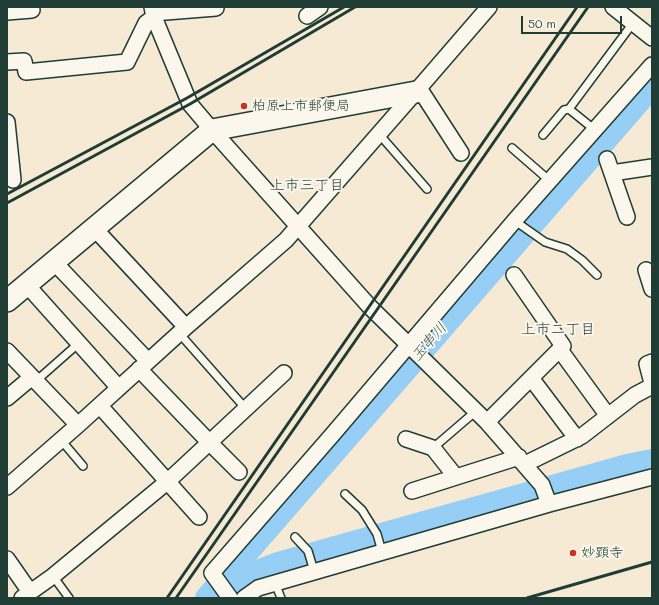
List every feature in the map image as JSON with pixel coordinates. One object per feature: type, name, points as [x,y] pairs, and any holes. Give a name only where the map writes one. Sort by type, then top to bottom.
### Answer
[{"type":"street","points":[[307,16],[320,7]]},
{"type":"street","points":[[7,487],[100,406],[182,330],[286,240],[418,90],[488,7]]},
{"type":"street","points":[[613,7],[652,38]]},
{"type":"street","points":[[153,12],[216,8]]},
{"type":"street","points":[[7,12],[32,10]]},
{"type":"street","points":[[7,62],[24,61],[26,72],[127,62],[153,12]]},
{"type":"street","points":[[153,12],[187,98],[212,130],[370,307],[487,422],[542,485],[549,503]]},
{"type":"street","points":[[228,596],[212,573],[333,434],[415,351],[519,223],[550,181],[652,65]]},
{"type":"street","points":[[7,301],[212,130],[418,90]]},
{"type":"street","points":[[418,90],[461,153]]},
{"type":"street","points":[[7,122],[8,143],[14,180]]},
{"type":"street","points":[[627,218],[609,166],[652,167]]},
{"type":"street","points":[[94,228],[182,330]]},
{"type":"street","points":[[54,262],[210,443],[240,472]]},
{"type":"street","points":[[646,270],[652,289]]},
{"type":"street","points":[[487,422],[563,346],[514,275]]},
{"type":"street","points":[[26,284],[119,388]]},
{"type":"street","points":[[560,350],[608,416]]},
{"type":"street","points":[[7,351],[78,425]]},
{"type":"street","points":[[652,362],[647,364],[652,383]]},
{"type":"street","points":[[7,559],[26,595],[53,576],[167,482],[284,373]]},
{"type":"street","points":[[531,378],[577,439]]},
{"type":"street","points":[[7,398],[34,379]]},
{"type":"street","points":[[412,491],[456,477],[522,461],[577,439],[635,395],[652,386]]},
{"type":"street","points":[[100,406],[199,517]]},
{"type":"street","points":[[406,439],[433,448],[456,477]]},
{"type":"street","points":[[244,598],[258,588],[381,548],[652,477]]},
{"type":"lane","points":[[543,135],[564,110],[569,109],[633,23]]},
{"type":"lane","points":[[569,109],[595,130]]},
{"type":"lane","points":[[379,134],[427,190]]},
{"type":"lane","points":[[512,148],[550,181]]},
{"type":"lane","points":[[519,223],[545,242],[567,249],[582,260],[597,275]]},
{"type":"lane","points":[[182,330],[246,409]]},
{"type":"lane","points":[[34,379],[79,343]]},
{"type":"lane","points":[[433,448],[476,411]]},
{"type":"lane","points":[[61,440],[83,466]]},
{"type":"lane","points":[[345,494],[362,510],[377,534],[381,548]]},
{"type":"lane","points":[[295,538],[308,551],[314,571]]},
{"type":"lane","points":[[53,576],[69,598]]},
{"type":"lane","points":[[275,583],[281,598]]},
{"type":"waterway","name":"玉串川","points":[[207,598],[652,86]]},
{"type":"waterway","points":[[217,588],[278,564],[627,466],[652,461]]},
{"type":"railway","points":[[7,194],[187,98],[344,7]]},
{"type":"railway","points":[[7,203],[190,104],[355,7]]},
{"type":"railway","points":[[167,598],[577,7]]},
{"type":"railway","points":[[176,598],[588,7]]},
{"type":"railway","points":[[527,598],[652,562]]},
{"type":"place","name":"柏原上市郵便局","points":[[244,106]]},
{"type":"place","name":"妙顕寺","points":[[573,553]]},
{"type":"district","name":"上市三丁目","points":[[307,185]]},
{"type":"district","name":"上市二丁目","points":[[558,329]]}]
